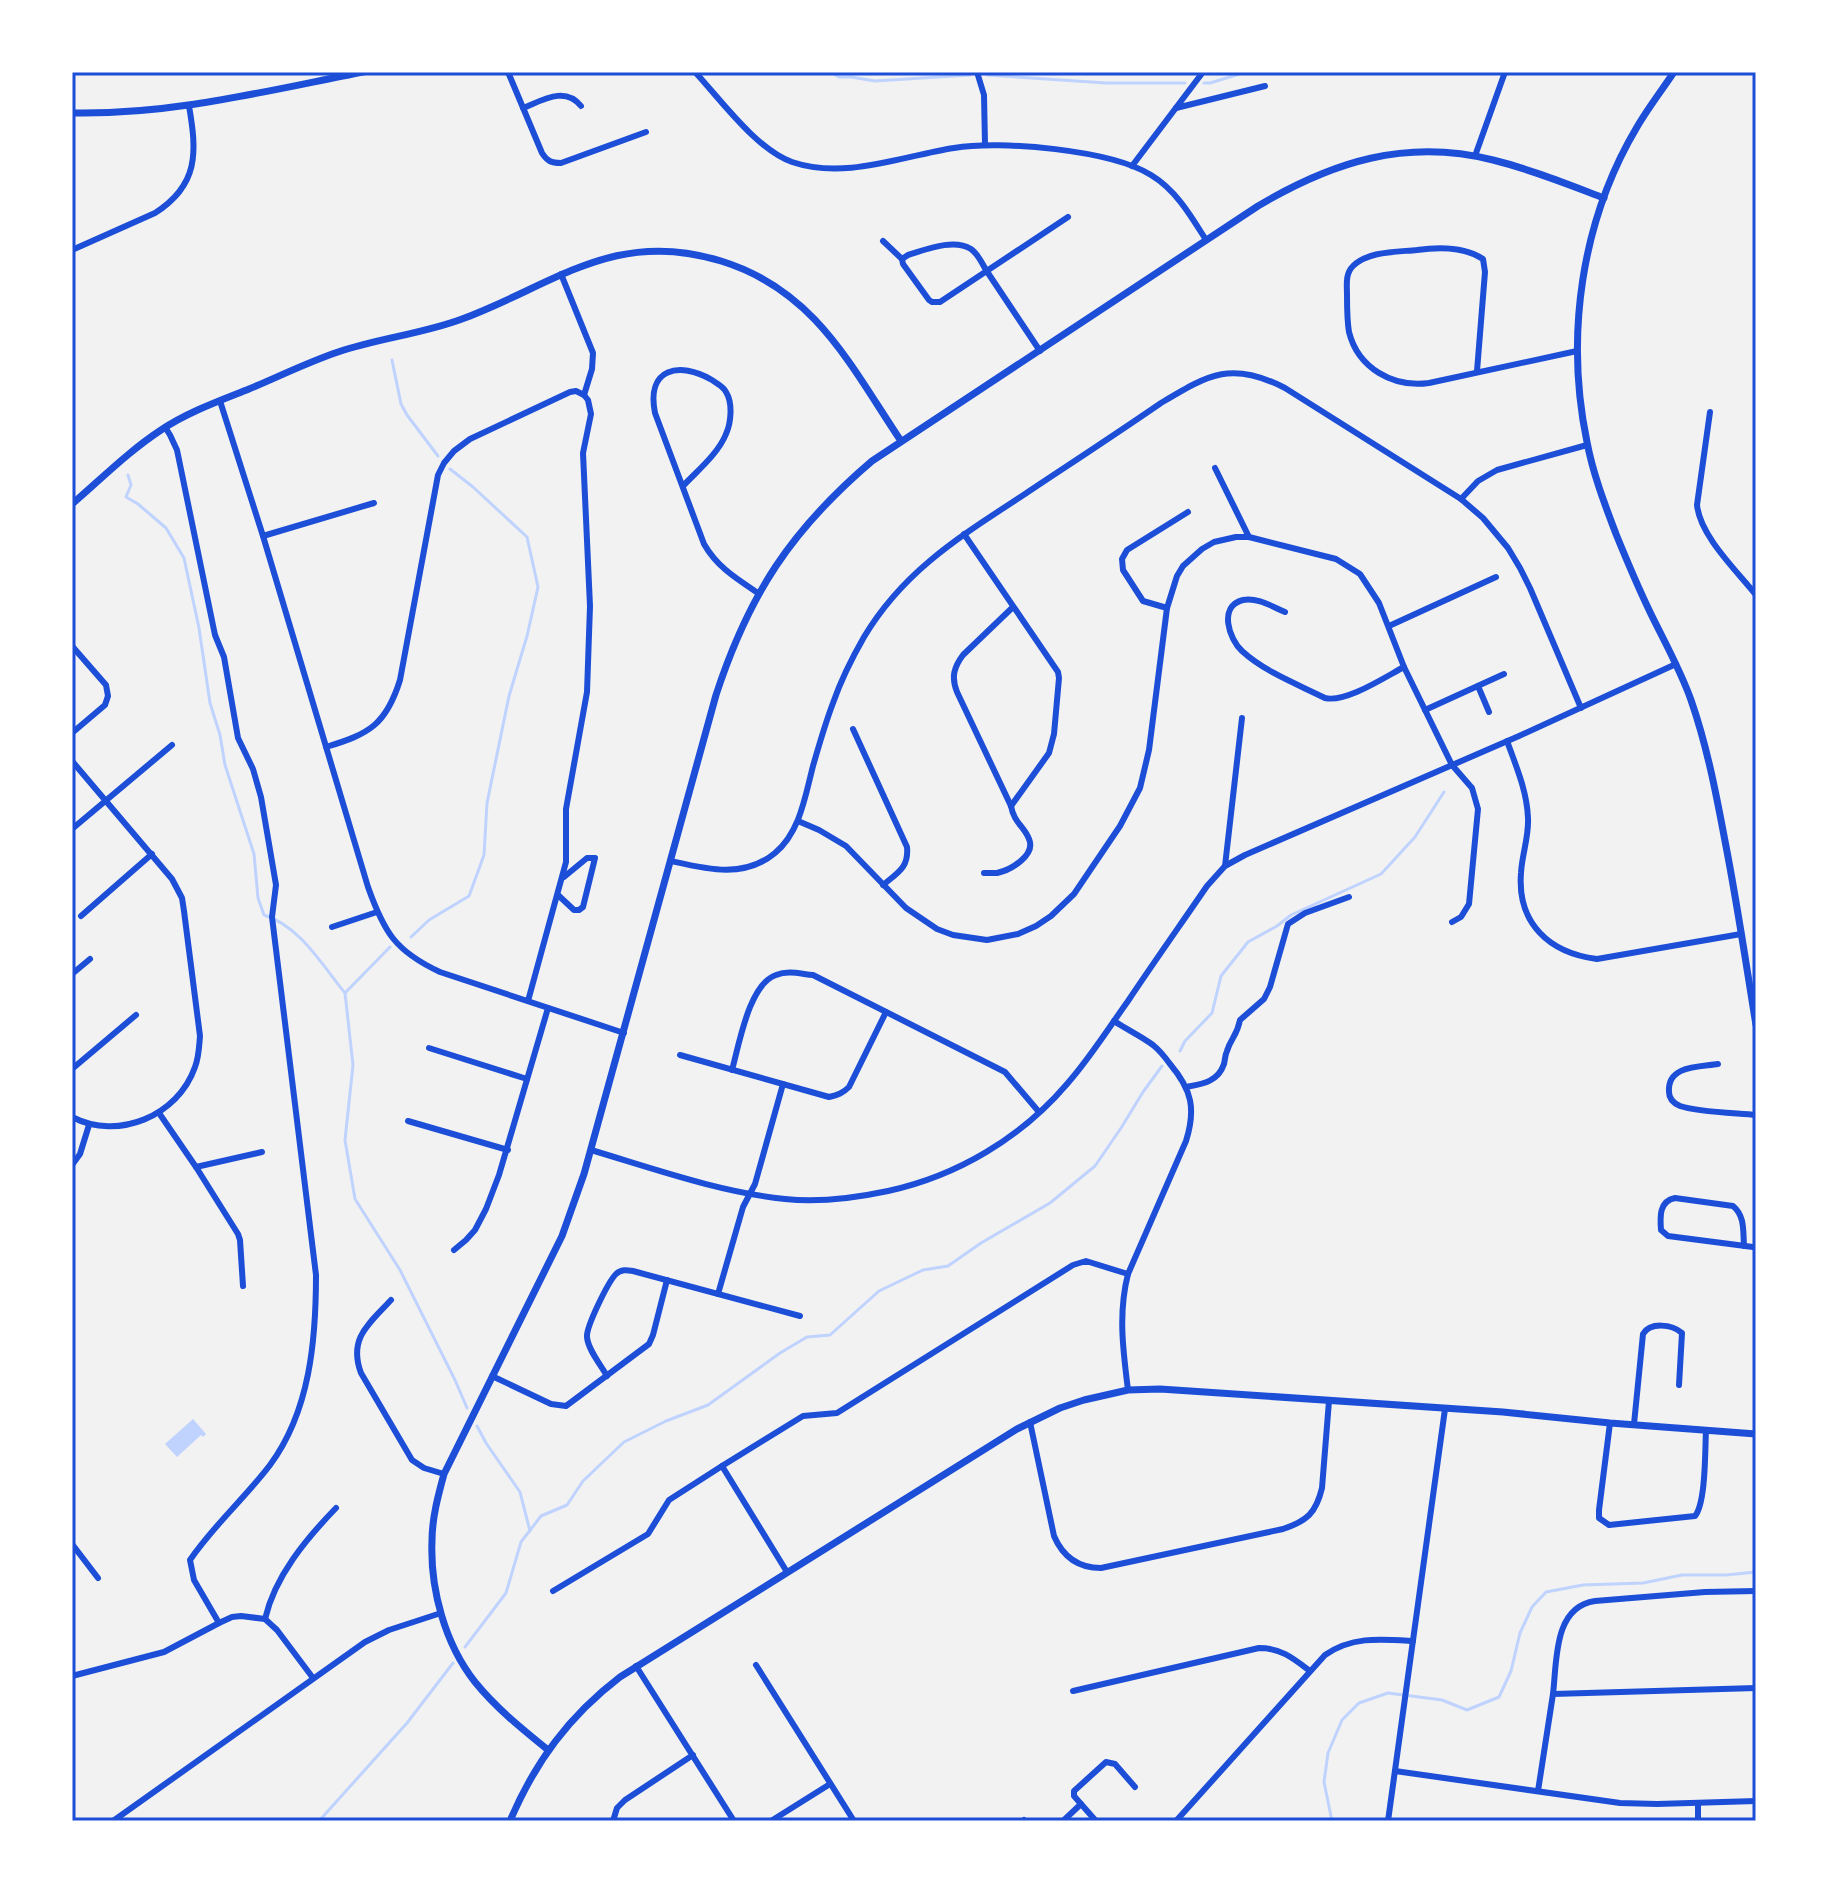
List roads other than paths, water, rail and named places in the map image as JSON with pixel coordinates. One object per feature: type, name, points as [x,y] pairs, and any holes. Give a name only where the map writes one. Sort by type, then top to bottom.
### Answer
[{"type":"street","points":[[72,113],[126,113],[189,106],[363,72]]},
{"type":"street","points":[[508,72],[542,153],[552,163],[561,163],[646,132]]},
{"type":"street","points":[[695,72],[761,142],[778,156],[805,166],[830,170],[853,168],[955,147],[985,144],[1019,145],[1083,154],[1132,166],[1153,176],[1174,193],[1206,240]]},
{"type":"street","points":[[977,72],[984,95],[985,144]]},
{"type":"street","points":[[1132,166],[1203,72]]},
{"type":"street","points":[[1475,156],[1505,72]]},
{"type":"street","points":[[1674,72],[1636,128],[1604,198],[1590,243],[1582,285],[1577,351],[1579,397],[1587,445],[1602,498],[1691,700],[1709,760],[1756,1025]]},
{"type":"street","points":[[1176,108],[1265,86]]},
{"type":"street","points":[[523,108],[562,95],[576,99],[581,106]]},
{"type":"street","points":[[72,250],[155,213],[177,196],[188,180],[195,154],[189,106]]},
{"type":"street","points":[[548,1750],[505,1714],[475,1682],[462,1662],[441,1613],[435,1585],[432,1538],[435,1509],[444,1474],[562,1236],[591,1150],[723,673],[758,593],[781,556],[817,511],[872,461],[1258,206],[1318,174],[1365,159],[1434,152],[1475,156],[1513,165],[1604,198]]},
{"type":"street","points":[[883,241],[902,259],[932,302],[940,302],[1068,217]]},
{"type":"street","points":[[902,259],[927,249],[956,245],[971,250],[1040,351]]},
{"type":"street","points":[[1477,371],[1485,272],[1483,259],[1466,250],[1423,249],[1378,254],[1363,259],[1350,269],[1347,285],[1349,331],[1353,343],[1370,367],[1396,382],[1416,385],[1577,351]]},
{"type":"street","points":[[72,504],[140,445],[191,413],[335,353],[460,320],[603,258],[644,252],[701,256],[743,269],[780,289],[814,316],[830,335],[901,441]]},
{"type":"street","points":[[561,274],[593,353],[592,369],[581,394]]},
{"type":"street","points":[[683,486],[725,438],[730,406],[721,386],[695,372],[680,370],[668,372],[655,384],[655,413],[683,486],[709,553],[725,571],[758,593]]},
{"type":"street","points":[[671,861],[714,871],[741,869],[773,855],[785,843],[798,821],[833,702],[846,671],[863,639],[897,591],[937,553],[1161,403],[1194,383],[1225,373],[1256,376],[1285,388],[1461,499],[1483,518],[1520,568],[1581,708]]},
{"type":"street","points":[[326,747],[373,727],[383,718],[395,696],[438,475],[444,463],[470,439],[570,392],[581,394],[588,400],[591,414],[583,453],[590,606],[585,711],[569,786],[563,879],[528,1001]]},
{"type":"street","points":[[220,401],[383,925],[397,944],[421,963],[440,972],[624,1033]]},
{"type":"street","points":[[1710,412],[1698,512],[1705,530],[1756,595]]},
{"type":"street","points":[[165,427],[177,450],[215,635],[224,657],[238,738],[253,769],[261,797],[276,885],[272,917],[316,1275],[316,1319],[311,1360],[302,1400],[291,1425],[272,1463],[190,1560],[194,1580],[219,1623]]},
{"type":"street","points":[[1461,499],[1478,481],[1497,470],[1587,445]]},
{"type":"street","points":[[1215,468],[1249,537]]},
{"type":"street","points":[[263,536],[374,503]]},
{"type":"street","points":[[1167,608],[1143,601],[1123,570],[1122,559],[1127,550],[1188,512]]},
{"type":"street","points":[[964,534],[1058,672],[1054,734],[1049,753],[1011,806]]},
{"type":"street","points":[[798,821],[846,846],[906,908],[937,929],[970,939],[987,940],[1018,934],[1036,926],[1074,894],[1120,826],[1140,788],[1149,750],[1167,608],[1177,576],[1192,556],[1214,542],[1249,537],[1336,559],[1360,574],[1368,584],[1425,710],[1452,765],[1472,788],[1478,809],[1469,904],[1461,917],[1452,922]]},
{"type":"street","points":[[1389,626],[1496,577]]},
{"type":"street","points":[[1285,612],[1263,602],[1246,599],[1238,602],[1229,614],[1227,624],[1230,635],[1241,650],[1256,661],[1325,698],[1335,700],[1346,696],[1404,667]]},
{"type":"street","points":[[984,873],[998,873],[1026,856],[1030,840],[1016,821],[957,692],[953,674],[963,655],[1013,607]]},
{"type":"street","points":[[72,646],[106,685],[108,696],[105,705],[72,733]]},
{"type":"street","points":[[591,1150],[751,1194],[787,1199],[864,1196],[898,1189],[951,1171],[1014,1134],[1071,1080],[1207,886],[1225,866],[1676,664]]},
{"type":"street","points":[[1425,710],[1504,674]]},
{"type":"street","points":[[1478,686],[1489,712]]},
{"type":"street","points":[[1225,866],[1242,718]]},
{"type":"street","points":[[853,729],[907,847],[906,863],[883,885]]},
{"type":"street","points":[[1507,741],[1528,813],[1521,872],[1524,910],[1532,924],[1557,947],[1581,957],[1597,959],[1741,934]]},
{"type":"street","points":[[72,829],[172,745]]},
{"type":"street","points":[[72,761],[152,854],[172,879],[182,898],[200,1036],[199,1053],[191,1078],[159,1113],[125,1126],[89,1125],[72,1117]]},
{"type":"street","points":[[81,916],[152,854]]},
{"type":"street","points":[[558,895],[574,910],[583,907],[595,858],[587,858],[563,879]]},
{"type":"street","points":[[1186,1087],[1215,1079],[1222,1070],[1240,1020],[1264,999],[1270,987],[1288,924],[1305,913],[1349,897]]},
{"type":"street","points":[[332,927],[377,912]]},
{"type":"street","points":[[72,974],[90,959]]},
{"type":"street","points":[[732,1070],[758,990],[770,977],[793,972],[813,975],[1005,1072],[1039,1112]]},
{"type":"street","points":[[454,1250],[475,1230],[486,1209],[508,1150],[548,1008]]},
{"type":"street","points":[[680,1055],[829,1097],[849,1087],[886,1012]]},
{"type":"street","points":[[72,1069],[136,1015]]},
{"type":"street","points":[[1114,1021],[1153,1045],[1176,1071],[1190,1097],[1191,1124],[1186,1141],[1128,1274],[1121,1329],[1128,1390]]},
{"type":"street","points":[[429,1048],[527,1079]]},
{"type":"street","points":[[1718,1064],[1674,1074],[1669,1085],[1670,1098],[1674,1103],[1687,1107],[1756,1115]]},
{"type":"street","points":[[718,1294],[783,1084]]},
{"type":"street","points":[[159,1113],[238,1234],[243,1286]]},
{"type":"street","points":[[408,1121],[508,1150]]},
{"type":"street","points":[[72,1165],[80,1154],[89,1125]]},
{"type":"street","points":[[196,1167],[262,1152]]},
{"type":"street","points":[[1744,1246],[1742,1218],[1733,1206],[1675,1198],[1667,1199],[1663,1204],[1661,1230],[1668,1236],[1744,1246],[1756,1247]]},
{"type":"street","points":[[553,1591],[648,1534],[669,1500],[722,1466],[803,1416],[837,1413],[1081,1262],[1094,1262],[1128,1274]]},
{"type":"street","points":[[607,1376],[587,1335],[617,1272],[625,1270],[667,1280],[800,1316]]},
{"type":"street","points":[[492,1376],[551,1404],[562,1407],[570,1403],[645,1349],[651,1340],[667,1280]]},
{"type":"street","points":[[391,1300],[361,1334],[356,1350],[358,1365],[412,1460],[424,1468],[444,1474]]},
{"type":"street","points":[[1634,1424],[1643,1334],[1648,1327],[1676,1328],[1682,1333],[1679,1385]]},
{"type":"street","points":[[510,1821],[521,1795],[548,1750],[598,1694],[636,1666],[1030,1422],[1084,1400],[1128,1390],[1206,1391],[1756,1434]]},
{"type":"street","points":[[1030,1422],[1059,1547],[1073,1561],[1101,1568],[1283,1529],[1306,1519],[1319,1502],[1322,1488],[1329,1401]]},
{"type":"street","points":[[1388,1821],[1445,1409]]},
{"type":"street","points":[[1610,1423],[1599,1510],[1599,1518],[1609,1525],[1695,1516],[1701,1498],[1706,1430]]},
{"type":"street","points":[[722,1466],[787,1572]]},
{"type":"street","points":[[265,1619],[278,1583],[304,1544],[336,1508]]},
{"type":"street","points":[[72,1544],[98,1578]]},
{"type":"street","points":[[1538,1791],[1560,1637],[1569,1614],[1586,1602],[1756,1591]]},
{"type":"street","points":[[113,1821],[375,1637],[441,1613]]},
{"type":"street","points":[[72,1676],[164,1652],[219,1623],[241,1616],[265,1619],[287,1641],[313,1678]]},
{"type":"street","points":[[1176,1821],[1325,1655],[1349,1642],[1368,1639],[1413,1641]]},
{"type":"street","points":[[1073,1691],[1259,1648],[1281,1651],[1310,1671]]},
{"type":"street","points":[[756,1665],[854,1821]]},
{"type":"street","points":[[636,1666],[734,1821]]},
{"type":"street","points":[[1553,1694],[1756,1688]]},
{"type":"street","points":[[613,1821],[617,1808],[625,1800],[693,1755]]},
{"type":"street","points":[[1096,1821],[1074,1796],[1074,1791],[1106,1762],[1115,1764],[1135,1787]]},
{"type":"street","points":[[1395,1771],[1620,1803],[1756,1801]]},
{"type":"street","points":[[771,1821],[830,1784]]},
{"type":"street","points":[[1698,1803],[1698,1821]]},
{"type":"street","points":[[1063,1821],[1081,1804]]},
{"type":"water","points":[[193,1419],[206,1434],[177,1457],[165,1444]]},
{"type":"waterway","points":[[831,72],[839,77],[875,81],[970,75]]},
{"type":"waterway","points":[[1204,83],[1246,72]]},
{"type":"waterway","points":[[987,75],[1106,83],[1185,83]]},
{"type":"waterway","points":[[392,360],[401,404],[438,456]]},
{"type":"waterway","points":[[411,937],[429,920],[469,896],[484,855],[487,803],[509,696],[538,587],[527,537],[450,469]]},
{"type":"waterway","points":[[128,475],[131,485],[126,497],[166,528],[184,558],[199,628],[210,703],[225,765],[254,854],[258,898],[264,915],[277,920],[299,937],[345,993]]},
{"type":"waterway","points":[[1180,1051],[1185,1041],[1212,1013],[1221,976],[1248,942],[1291,915],[1381,874],[1415,837],[1444,792]]},
{"type":"waterway","points":[[390,947],[345,993],[353,1065],[345,1140],[355,1199],[400,1270],[467,1408]]},
{"type":"waterway","points":[[465,1647],[506,1593],[521,1542],[541,1516],[567,1505],[583,1481],[624,1442],[708,1405],[807,1337],[830,1335],[879,1291],[923,1270],[948,1266],[1050,1203],[1095,1166],[1162,1066]]},
{"type":"waterway","points":[[477,1426],[520,1492],[530,1531]]},
{"type":"waterway","points":[[1332,1821],[1324,1782],[1328,1753],[1342,1720],[1359,1703],[1388,1693],[1442,1700],[1467,1710],[1499,1697],[1511,1671],[1520,1633],[1532,1607],[1546,1592],[1583,1585],[1643,1583],[1682,1575],[1756,1572]]},
{"type":"waterway","points":[[319,1821],[407,1723],[453,1663]]}]
